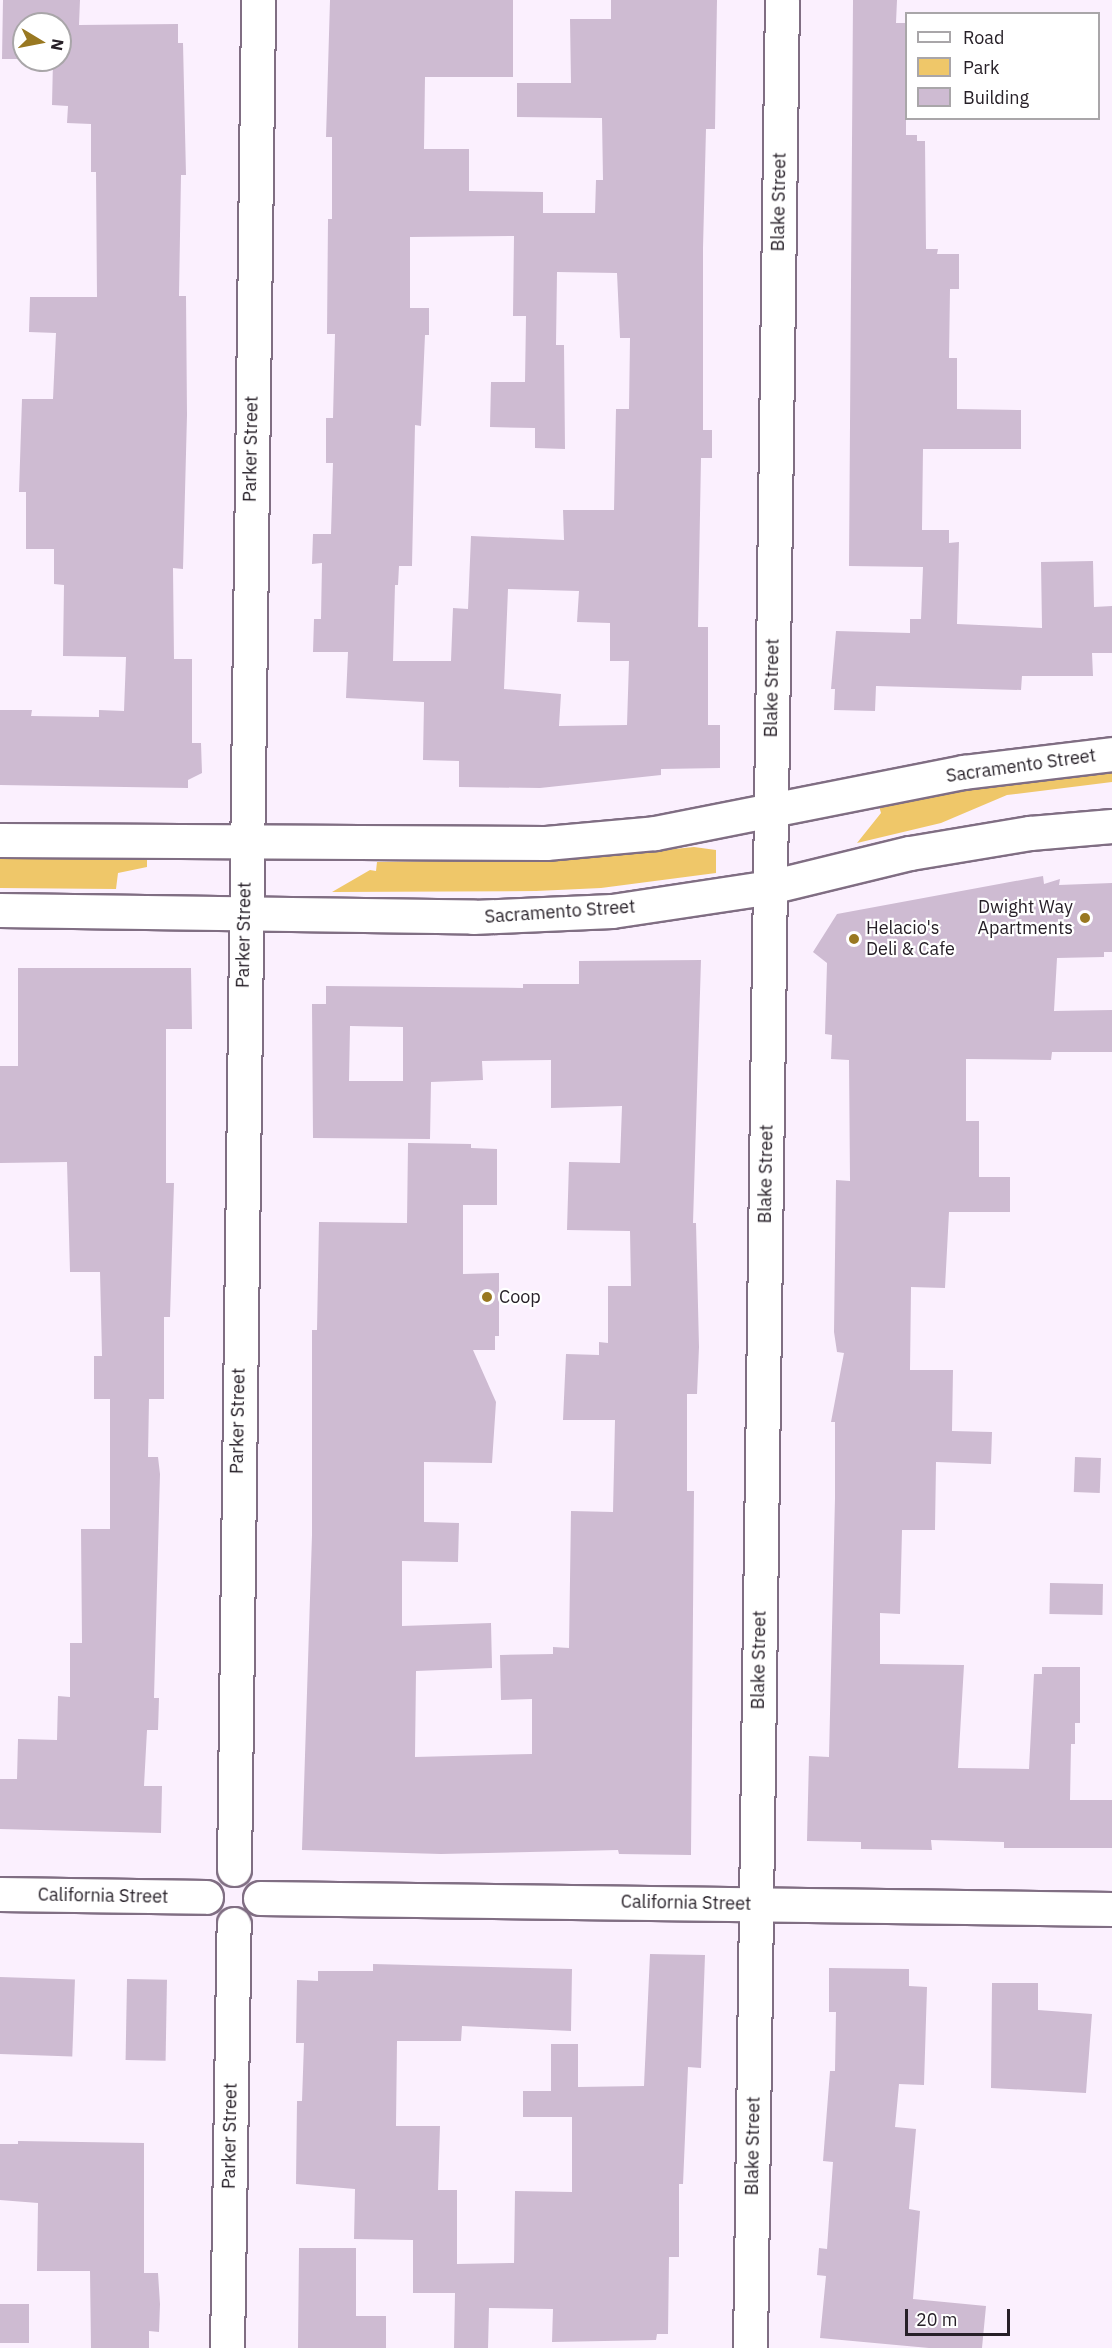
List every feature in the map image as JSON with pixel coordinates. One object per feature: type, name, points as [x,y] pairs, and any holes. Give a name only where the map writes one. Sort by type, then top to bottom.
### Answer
[{"type":"street","name":"Parker Street","points":[[234,1869],[244,913],[258,0]]},
{"type":"street","name":"Blake Street","points":[[750,2348],[782,0]]},
{"type":"street","name":"Sacramento Street","points":[[0,840],[546,843],[655,833],[964,772],[1112,754]]},
{"type":"street","name":"Sacramento Street","points":[[0,910],[473,917],[612,911],[770,887],[910,853],[1030,833],[1112,826]]},
{"type":"street","points":[[234,1869],[252,1878],[260,1898],[252,1916],[234,1924],[211,1914],[206,1897],[208,1885],[216,1875],[234,1869]]},
{"type":"street","name":"California Street","points":[[0,1894],[206,1897]]},
{"type":"street","name":"California Street","points":[[260,1898],[1112,1909]]},
{"type":"street","name":"Parker Street","points":[[227,2348],[234,1924]]},
{"type":"green space","points":[[1112,771],[1112,782],[1007,795],[941,823],[857,843],[881,813],[879,806],[1017,782]]},
{"type":"green space","points":[[694,847],[716,850],[716,873],[601,888],[536,891],[332,892],[370,870],[376,871],[377,862],[575,859]]},
{"type":"green space","points":[[0,856],[147,859],[147,867],[118,873],[116,889],[0,888]]},
{"type":"building","points":[[3,0],[80,0],[79,25],[178,24],[178,43],[183,43],[186,175],[181,175],[179,296],[186,296],[187,415],[183,569],[173,568],[174,659],[192,659],[192,743],[201,743],[202,773],[188,780],[188,788],[0,785],[0,710],[32,710],[31,716],[99,717],[99,710],[124,711],[126,657],[63,656],[64,585],[54,584],[54,549],[26,549],[26,492],[19,492],[22,399],[53,399],[56,333],[29,332],[30,297],[97,297],[96,172],[91,172],[91,124],[67,123],[68,106],[52,105],[53,72],[72,72],[72,12],[12,12],[12,59],[2,59]]},
{"type":"building","points":[[330,0],[513,0],[513,77],[425,77],[424,149],[469,149],[469,191],[543,192],[543,213],[595,213],[596,180],[603,180],[602,118],[517,117],[517,83],[571,83],[570,19],[611,19],[611,0],[717,0],[715,129],[706,129],[703,248],[703,430],[712,430],[712,458],[701,458],[698,627],[708,627],[708,725],[720,725],[720,768],[661,769],[661,775],[540,788],[459,787],[459,761],[423,760],[424,702],[346,698],[348,652],[313,652],[314,619],[321,619],[322,563],[312,564],[313,534],[331,534],[333,463],[326,463],[326,418],[333,418],[335,334],[327,334],[328,219],[332,219],[332,137],[326,137]],"holes":[[[514,236],[513,316],[526,316],[525,382],[491,382],[490,427],[535,428],[535,448],[565,449],[564,345],[556,345],[557,272],[617,273],[620,338],[630,338],[629,409],[616,409],[614,510],[563,510],[564,540],[471,536],[468,609],[453,608],[451,661],[393,661],[395,585],[398,585],[399,566],[412,566],[415,425],[421,426],[425,335],[429,335],[429,308],[410,308],[410,237]],[[508,589],[579,591],[577,622],[610,623],[610,661],[629,661],[627,725],[559,726],[561,694],[504,689]]]},
{"type":"building","points":[[853,0],[897,0],[896,23],[905,23],[906,135],[917,135],[917,141],[925,141],[926,249],[938,249],[937,254],[959,254],[959,289],[950,289],[949,358],[957,358],[957,409],[1021,410],[1021,449],[923,449],[922,530],[949,530],[949,543],[959,542],[957,624],[1042,628],[1041,562],[1093,561],[1094,607],[1112,606],[1112,653],[1092,653],[1093,676],[1022,676],[1021,690],[876,686],[875,711],[834,710],[835,689],[831,689],[836,631],[910,633],[910,619],[921,619],[923,567],[849,566]]},
{"type":"building","points":[[1043,876],[1044,884],[1060,879],[1059,885],[1112,883],[1112,952],[1104,952],[1104,957],[1057,958],[1054,1011],[1112,1010],[1112,1052],[1052,1052],[1051,1060],[966,1059],[966,1121],[979,1121],[979,1177],[1010,1177],[1010,1212],[949,1212],[945,1288],[911,1287],[910,1370],[953,1370],[952,1431],[992,1432],[991,1464],[936,1462],[935,1530],[902,1530],[900,1614],[880,1613],[880,1664],[964,1665],[958,1768],[1029,1769],[1034,1674],[1042,1674],[1042,1667],[1080,1667],[1080,1723],[1075,1723],[1075,1744],[1071,1744],[1070,1800],[1112,1800],[1112,1848],[1004,1848],[1004,1842],[931,1840],[932,1850],[861,1849],[861,1842],[807,1841],[809,1756],[829,1757],[835,1498],[835,1422],[831,1422],[844,1353],[837,1352],[834,1332],[836,1180],[850,1181],[849,1060],[831,1059],[832,1035],[825,1034],[827,963],[813,952],[837,914]]},
{"type":"building","points":[[701,960],[693,1223],[696,1223],[699,1347],[697,1394],[687,1394],[687,1491],[694,1491],[691,1855],[619,1854],[618,1850],[441,1854],[302,1850],[312,1535],[312,1330],[317,1330],[319,1222],[407,1223],[408,1143],[471,1144],[471,1148],[497,1149],[497,1205],[463,1205],[463,1274],[499,1273],[499,1336],[495,1336],[495,1350],[473,1350],[496,1402],[492,1463],[424,1462],[424,1522],[459,1523],[458,1562],[402,1561],[402,1626],[491,1623],[492,1668],[416,1671],[415,1757],[532,1754],[532,1699],[501,1700],[500,1655],[553,1654],[553,1647],[569,1648],[571,1511],[613,1512],[615,1420],[563,1420],[566,1354],[599,1355],[599,1342],[608,1343],[608,1286],[631,1286],[630,1231],[567,1230],[569,1162],[620,1163],[622,1106],[551,1108],[551,1060],[482,1061],[483,1080],[431,1082],[430,1139],[313,1138],[312,1004],[326,1004],[326,986],[523,988],[523,984],[579,984],[579,961]],"holes":[[[350,1026],[403,1027],[403,1081],[349,1081]]]},
{"type":"building","points":[[18,968],[191,968],[192,1029],[166,1029],[166,1183],[174,1183],[170,1317],[164,1317],[164,1399],[149,1399],[148,1457],[158,1457],[160,1474],[154,1698],[159,1698],[158,1730],[147,1730],[144,1786],[162,1786],[161,1833],[0,1829],[0,1779],[17,1779],[18,1739],[57,1740],[58,1696],[70,1697],[70,1643],[82,1643],[81,1529],[110,1529],[110,1399],[94,1399],[94,1356],[102,1356],[100,1272],[70,1272],[67,1162],[0,1163],[0,1066],[18,1066]]},
{"type":"building","points":[[1075,1457],[1101,1458],[1100,1493],[1074,1492]]},
{"type":"building","points":[[1050,1583],[1103,1584],[1102,1615],[1049,1614]]},
{"type":"building","points":[[650,1954],[705,1955],[701,2068],[688,2067],[683,2184],[679,2184],[679,2257],[669,2257],[668,2334],[657,2334],[656,2340],[552,2342],[553,2309],[489,2308],[488,2348],[454,2348],[455,2293],[413,2293],[413,2240],[354,2239],[355,2189],[296,2184],[297,2101],[302,2101],[304,2043],[296,2043],[297,1980],[318,1981],[318,1971],[373,1971],[373,1964],[572,1969],[571,2031],[462,2026],[461,2041],[397,2041],[396,2126],[440,2126],[438,2190],[457,2190],[457,2264],[514,2263],[515,2191],[572,2192],[572,2117],[523,2117],[523,2091],[551,2091],[551,2044],[578,2044],[578,2087],[644,2086]]},
{"type":"building","points":[[829,1968],[909,1969],[909,1986],[927,1987],[924,2085],[899,2084],[895,2127],[916,2129],[909,2209],[920,2211],[913,2299],[986,2306],[982,2348],[929,2348],[820,2338],[826,2276],[817,2275],[819,2248],[827,2249],[833,2162],[823,2161],[830,2071],[835,2071],[836,2012],[829,2012]]},
{"type":"building","points":[[0,1977],[75,1980],[72,2057],[0,2054]]},
{"type":"building","points":[[127,1979],[167,1980],[166,2061],[126,2060]]},
{"type":"building","points":[[992,1983],[1038,1983],[1038,2010],[1092,2014],[1086,2093],[991,2088]]},
{"type":"building","points":[[18,2141],[144,2143],[144,2273],[158,2273],[160,2304],[159,2332],[149,2331],[149,2348],[91,2348],[90,2271],[37,2271],[38,2203],[0,2200],[0,2144],[18,2144]]},
{"type":"building","points":[[299,2248],[356,2248],[356,2316],[386,2316],[386,2348],[298,2348]]},
{"type":"building","points":[[0,2304],[29,2304],[29,2343],[0,2343]]},
{"type":"place","name":"Dwight Way Apartments","points":[[1085,918]]},
{"type":"place","name":"Helacio's Deli & Cafe","points":[[854,939]]},
{"type":"place","name":"Coop","points":[[487,1297]]}]
